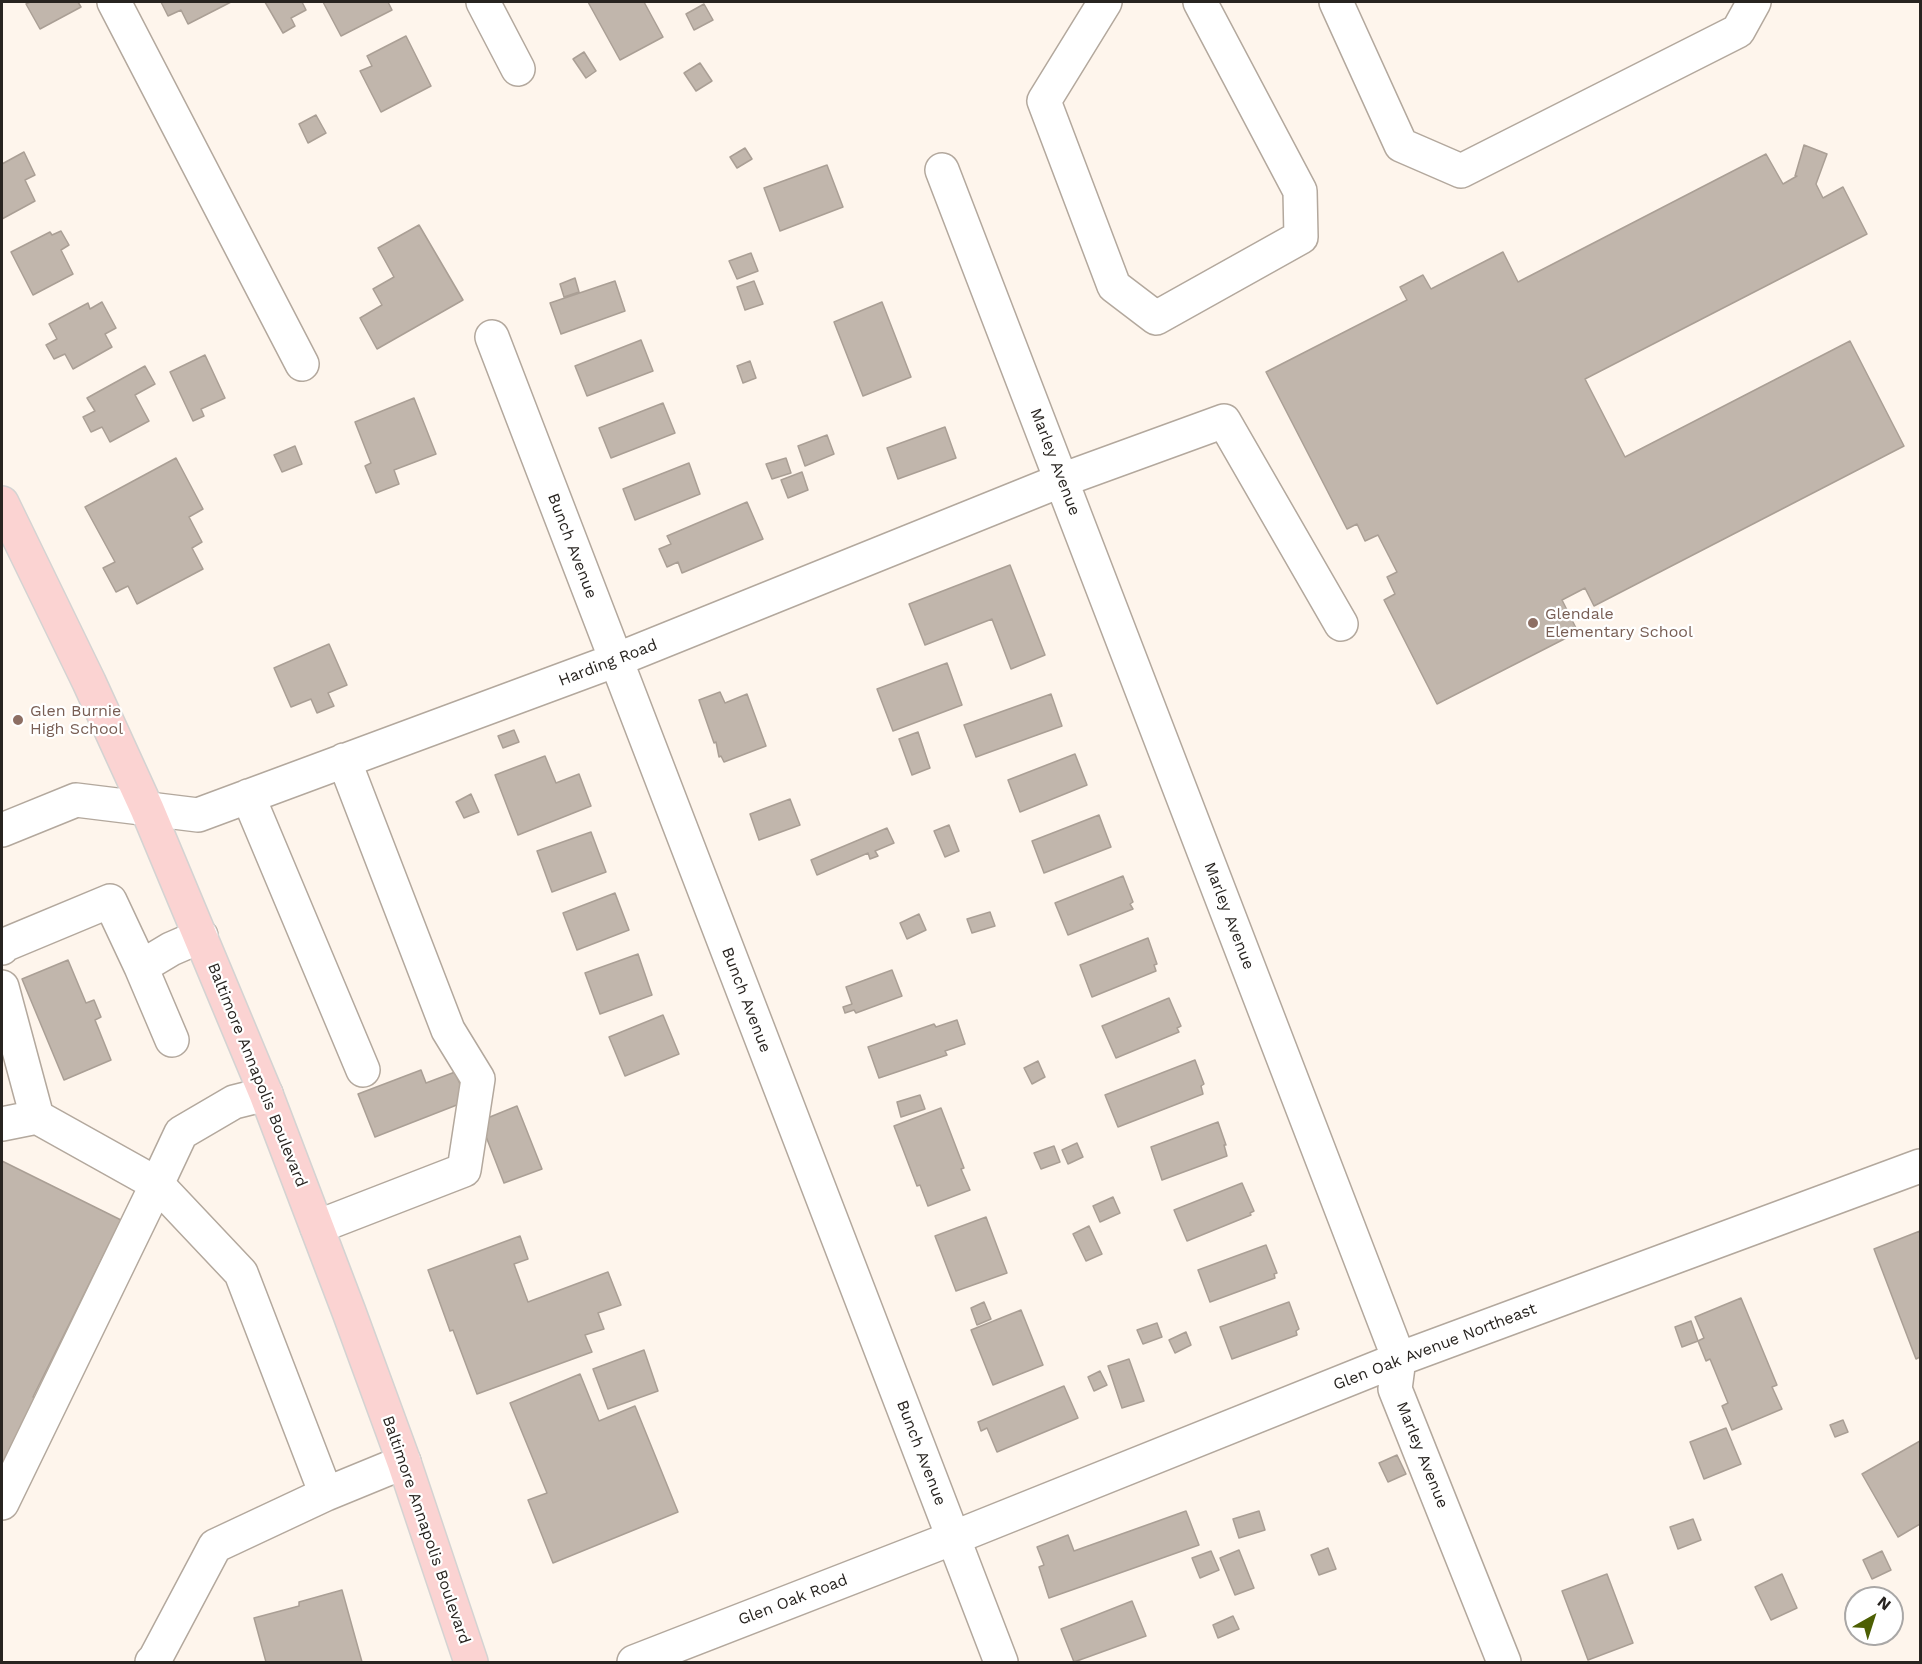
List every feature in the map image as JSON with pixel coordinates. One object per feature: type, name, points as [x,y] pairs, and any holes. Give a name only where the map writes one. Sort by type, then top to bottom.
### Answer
[{"type":"main road","name":"Baltimore Annapolis Boulevard","points":[[2,504],[89,682],[147,809],[266,1094],[404,1462],[471,1662]]},
{"type":"street","points":[[114,2],[302,364]]},
{"type":"street","points":[[483,2],[518,69]]},
{"type":"street","points":[[1105,2],[1044,101],[1114,286],[1156,318],[1301,237],[1300,191],[1200,2]]},
{"type":"street","points":[[1336,2],[1401,145],[1461,171],[1738,31],[1754,2]]},
{"type":"street","name":"Marley Avenue","points":[[942,170],[1399,1359],[1395,1389],[1504,1662]]},
{"type":"street","name":"Bunch Avenue","points":[[492,337],[1001,1662]]},
{"type":"street","name":"Harding Road","points":[[2,830],[76,800],[198,815],[616,660],[1062,480],[1224,421],[1341,624]]},
{"type":"street","points":[[317,1227],[465,1170],[478,1079],[448,1030],[344,760]]},
{"type":"street","points":[[248,796],[363,1070]]},
{"type":"street","points":[[2,946],[111,901],[172,1040]]},
{"type":"street","points":[[141,967],[171,949],[201,936]]},
{"type":"street","points":[[2,987],[38,1117]]},
{"type":"street","points":[[2,1503],[181,1133],[234,1102],[266,1094]]},
{"type":"street","points":[[2,1124],[38,1117],[157,1184],[242,1273],[326,1494]]},
{"type":"street","name":"Glen Oak Avenue Northeast","points":[[953,1538],[1399,1359],[1920,1166]]},
{"type":"street","points":[[152,1662],[214,1546],[326,1494],[404,1462]]},
{"type":"street","name":"Glen Oak Road","points":[[633,1662],[953,1538]]},
{"type":"building","points":[[30,2],[78,2],[81,7],[40,29],[26,4]]},
{"type":"building","points":[[161,2],[231,2],[188,24],[181,10],[168,16]]},
{"type":"building","points":[[265,2],[302,2],[306,10],[291,18],[295,26],[283,33]]},
{"type":"building","points":[[323,2],[388,2],[392,10],[341,36]]},
{"type":"building","points":[[588,2],[644,2],[663,37],[620,60]]},
{"type":"building","points":[[704,4],[713,20],[694,30],[686,14]]},
{"type":"building","points":[[406,36],[431,86],[381,112],[360,71],[372,66],[367,56]]},
{"type":"building","points":[[584,52],[596,71],[586,78],[573,59]]},
{"type":"building","points":[[700,63],[712,81],[696,91],[684,73]]},
{"type":"building","points":[[316,115],[326,133],[308,143],[299,124]]},
{"type":"building","points":[[1804,145],[1827,154],[1816,184],[1823,198],[1843,187],[1867,234],[1585,379],[1625,457],[1850,341],[1904,446],[1594,606],[1585,588],[1562,600],[1578,632],[1437,704],[1384,600],[1395,594],[1387,577],[1397,572],[1378,535],[1365,541],[1357,524],[1347,529],[1266,372],[1407,300],[1400,287],[1423,275],[1431,289],[1503,252],[1518,282],[1766,154],[1783,184],[1797,176],[1795,176]]},
{"type":"building","points":[[745,148],[752,159],[737,168],[730,157]]},
{"type":"building","points":[[24,152],[35,175],[25,180],[35,201],[2,219],[2,164]]},
{"type":"building","points":[[827,165],[843,207],[780,231],[764,188]]},
{"type":"building","points":[[419,225],[463,300],[377,349],[360,318],[382,305],[373,289],[394,277],[378,248]]},
{"type":"building","points":[[61,231],[69,245],[61,250],[73,274],[33,295],[11,252],[50,232],[52,235]]},
{"type":"building","points":[[751,253],[758,271],[737,279],[729,261]]},
{"type":"building","points":[[575,278],[579,292],[564,297],[560,284]]},
{"type":"building","points":[[615,281],[625,311],[561,334],[550,303]]},
{"type":"building","points":[[754,281],[763,304],[745,310],[737,287]]},
{"type":"building","points":[[102,302],[116,328],[105,334],[112,347],[73,369],[65,354],[54,359],[46,345],[57,339],[49,324],[88,303],[90,309]]},
{"type":"building","points":[[882,302],[911,377],[863,396],[834,322]]},
{"type":"building","points":[[641,340],[653,371],[587,396],[575,366]]},
{"type":"building","points":[[205,355],[225,398],[201,409],[204,416],[193,421],[170,372]]},
{"type":"building","points":[[750,361],[756,378],[743,383],[737,366]]},
{"type":"building","points":[[145,366],[155,384],[135,395],[149,421],[110,442],[102,427],[91,432],[83,417],[95,411],[87,398]]},
{"type":"building","points":[[414,398],[436,454],[394,470],[399,484],[376,493],[365,466],[371,463],[355,422]]},
{"type":"building","points":[[663,403],[675,433],[611,458],[599,428]]},
{"type":"building","points":[[945,427],[956,458],[898,479],[887,448]]},
{"type":"building","points":[[827,435],[834,454],[805,466],[798,446]]},
{"type":"building","points":[[295,446],[302,464],[282,472],[274,455]]},
{"type":"building","points":[[176,458],[203,509],[189,517],[202,542],[192,548],[203,569],[137,604],[128,586],[116,592],[103,568],[115,562],[85,507]]},
{"type":"building","points":[[786,458],[791,473],[772,479],[766,464]]},
{"type":"building","points":[[689,463],[700,494],[635,520],[623,489]]},
{"type":"building","points":[[802,472],[808,490],[788,498],[781,480]]},
{"type":"building","points":[[747,502],[763,539],[682,573],[678,562],[667,567],[659,549],[671,544],[667,536]]},
{"type":"building","points":[[1010,565],[1045,655],[1011,669],[992,619],[925,645],[909,604]]},
{"type":"building","points":[[329,644],[347,685],[328,693],[334,706],[317,713],[311,699],[291,707],[274,668]]},
{"type":"building","points":[[947,663],[962,705],[893,731],[877,689]]},
{"type":"building","points":[[720,692],[725,703],[747,694],[766,746],[724,762],[721,756],[719,757],[716,742],[714,743],[699,700]]},
{"type":"building","points":[[1051,694],[1062,726],[976,757],[964,725]]},
{"type":"building","points":[[514,730],[519,742],[503,748],[498,736]]},
{"type":"building","points":[[918,732],[930,768],[912,775],[899,739]]},
{"type":"building","points":[[1075,754],[1087,785],[1020,812],[1008,780]]},
{"type":"building","points":[[545,756],[556,783],[579,774],[591,806],[518,835],[495,775]]},
{"type":"building","points":[[471,794],[479,812],[464,818],[456,802]]},
{"type":"building","points":[[790,799],[800,825],[759,840],[750,814]]},
{"type":"building","points":[[1099,815],[1111,847],[1044,873],[1032,841]]},
{"type":"building","points":[[949,825],[959,851],[945,857],[934,831]]},
{"type":"building","points":[[887,828],[894,843],[875,851],[878,856],[870,859],[868,853],[817,875],[811,860]]},
{"type":"building","points":[[591,832],[606,872],[552,892],[537,851]]},
{"type":"building","points":[[1123,876],[1133,902],[1130,904],[1133,909],[1068,935],[1055,903]]},
{"type":"building","points":[[615,893],[629,930],[577,950],[563,913]]},
{"type":"building","points":[[990,912],[995,926],[972,933],[967,919]]},
{"type":"building","points":[[919,914],[926,930],[907,939],[900,923]]},
{"type":"building","points":[[1148,938],[1157,964],[1154,965],[1156,971],[1092,997],[1080,965]]},
{"type":"building","points":[[638,954],[652,995],[600,1014],[585,973]]},
{"type":"building","points":[[68,960],[86,1003],[94,1000],[101,1017],[95,1020],[111,1060],[64,1080],[22,979]]},
{"type":"building","points":[[892,970],[902,996],[856,1013],[854,1010],[845,1013],[843,1007],[852,1004],[846,987]]},
{"type":"building","points":[[1169,998],[1181,1026],[1177,1028],[1179,1032],[1116,1058],[1102,1026]]},
{"type":"building","points":[[663,1015],[679,1054],[625,1076],[609,1037]]},
{"type":"building","points":[[957,1020],[965,1044],[945,1051],[947,1055],[879,1078],[868,1047],[934,1024],[936,1027]]},
{"type":"building","points":[[1195,1060],[1204,1084],[1201,1086],[1203,1094],[1118,1127],[1105,1095]]},
{"type":"building","points":[[1038,1061],[1045,1077],[1032,1084],[1024,1068]]},
{"type":"building","points":[[421,1070],[426,1083],[455,1072],[467,1101],[375,1137],[358,1094]]},
{"type":"building","points":[[920,1095],[925,1109],[901,1117],[897,1102]]},
{"type":"building","points":[[517,1106],[542,1169],[504,1183],[480,1121]]},
{"type":"building","points":[[941,1108],[970,1190],[928,1206],[920,1185],[917,1186],[894,1126]]},
{"type":"building","points":[[1218,1122],[1226,1145],[1224,1145],[1227,1156],[1162,1180],[1151,1147]]},
{"type":"building","points":[[1077,1143],[1083,1157],[1068,1164],[1062,1150]]},
{"type":"building","points":[[1054,1146],[1060,1162],[1041,1169],[1034,1153]]},
{"type":"building","points":[[2,1161],[121,1220],[33,1397],[39,1400],[2,1477]]},
{"type":"building","points":[[1242,1183],[1254,1211],[1250,1213],[1251,1215],[1187,1241],[1174,1210]]},
{"type":"building","points":[[1113,1197],[1120,1213],[1100,1222],[1093,1206]]},
{"type":"building","points":[[986,1217],[1007,1273],[956,1291],[935,1236]]},
{"type":"building","points":[[1089,1226],[1102,1254],[1086,1261],[1073,1234]]},
{"type":"building","points":[[1920,1231],[1920,1357],[1916,1359],[1874,1249]]},
{"type":"building","points":[[520,1236],[528,1259],[514,1264],[528,1302],[608,1272],[621,1305],[598,1313],[604,1329],[585,1335],[592,1352],[477,1394],[453,1330],[450,1331],[428,1270]]},
{"type":"building","points":[[1266,1245],[1277,1273],[1274,1274],[1275,1278],[1210,1302],[1198,1270]]},
{"type":"building","points":[[1741,1298],[1777,1385],[1772,1387],[1782,1409],[1732,1430],[1722,1406],[1728,1403],[1710,1359],[1706,1361],[1698,1341],[1704,1338],[1695,1317]]},
{"type":"building","points":[[984,1302],[991,1319],[977,1325],[971,1308]]},
{"type":"building","points":[[1289,1302],[1299,1329],[1296,1331],[1297,1335],[1232,1359],[1220,1327]]},
{"type":"building","points":[[1021,1310],[1043,1365],[993,1385],[971,1330]]},
{"type":"building","points":[[1691,1321],[1698,1341],[1682,1347],[1675,1327]]},
{"type":"building","points":[[1157,1323],[1162,1337],[1143,1344],[1137,1330]]},
{"type":"building","points":[[1186,1332],[1191,1345],[1175,1353],[1169,1340]]},
{"type":"building","points":[[644,1350],[658,1391],[608,1409],[593,1369]]},
{"type":"building","points":[[1129,1359],[1144,1401],[1122,1408],[1108,1366]]},
{"type":"building","points":[[1100,1371],[1107,1385],[1094,1391],[1088,1377]]},
{"type":"building","points":[[580,1374],[599,1421],[635,1406],[678,1512],[553,1563],[528,1500],[547,1493],[510,1403]]},
{"type":"building","points":[[1064,1386],[1078,1418],[997,1452],[987,1428],[981,1431],[978,1422]]},
{"type":"building","points":[[1843,1420],[1848,1432],[1835,1437],[1830,1425]]},
{"type":"building","points":[[1726,1428],[1741,1464],[1704,1479],[1690,1442]]},
{"type":"building","points":[[1920,1441],[1920,1524],[1898,1537],[1862,1474]]},
{"type":"building","points":[[1397,1455],[1406,1474],[1388,1482],[1379,1463]]},
{"type":"building","points":[[1186,1511],[1199,1545],[1049,1598],[1039,1567],[1044,1565],[1037,1547],[1068,1535],[1074,1551]]},
{"type":"building","points":[[1259,1511],[1265,1530],[1239,1538],[1233,1519]]},
{"type":"building","points":[[1693,1519],[1701,1540],[1678,1549],[1670,1527]]},
{"type":"building","points":[[1328,1548],[1336,1569],[1319,1575],[1311,1555]]},
{"type":"building","points":[[1239,1550],[1254,1588],[1235,1595],[1220,1558]]},
{"type":"building","points":[[1211,1551],[1219,1570],[1200,1578],[1192,1558]]},
{"type":"building","points":[[1882,1551],[1891,1570],[1872,1579],[1863,1560]]},
{"type":"building","points":[[1607,1574],[1633,1643],[1588,1660],[1562,1591]]},
{"type":"building","points":[[1782,1574],[1797,1608],[1771,1620],[1755,1587]]},
{"type":"building","points":[[342,1590],[362,1662],[266,1662],[254,1618],[299,1606],[299,1602]]},
{"type":"building","points":[[1132,1601],[1146,1636],[1074,1662],[1061,1629]]},
{"type":"building","points":[[1233,1616],[1239,1629],[1218,1638],[1213,1625]]},
{"type":"place","name":"Glendale Elementary School","points":[[1533,623]]},
{"type":"place","name":"Glen Burnie High School","points":[[18,720]]}]
